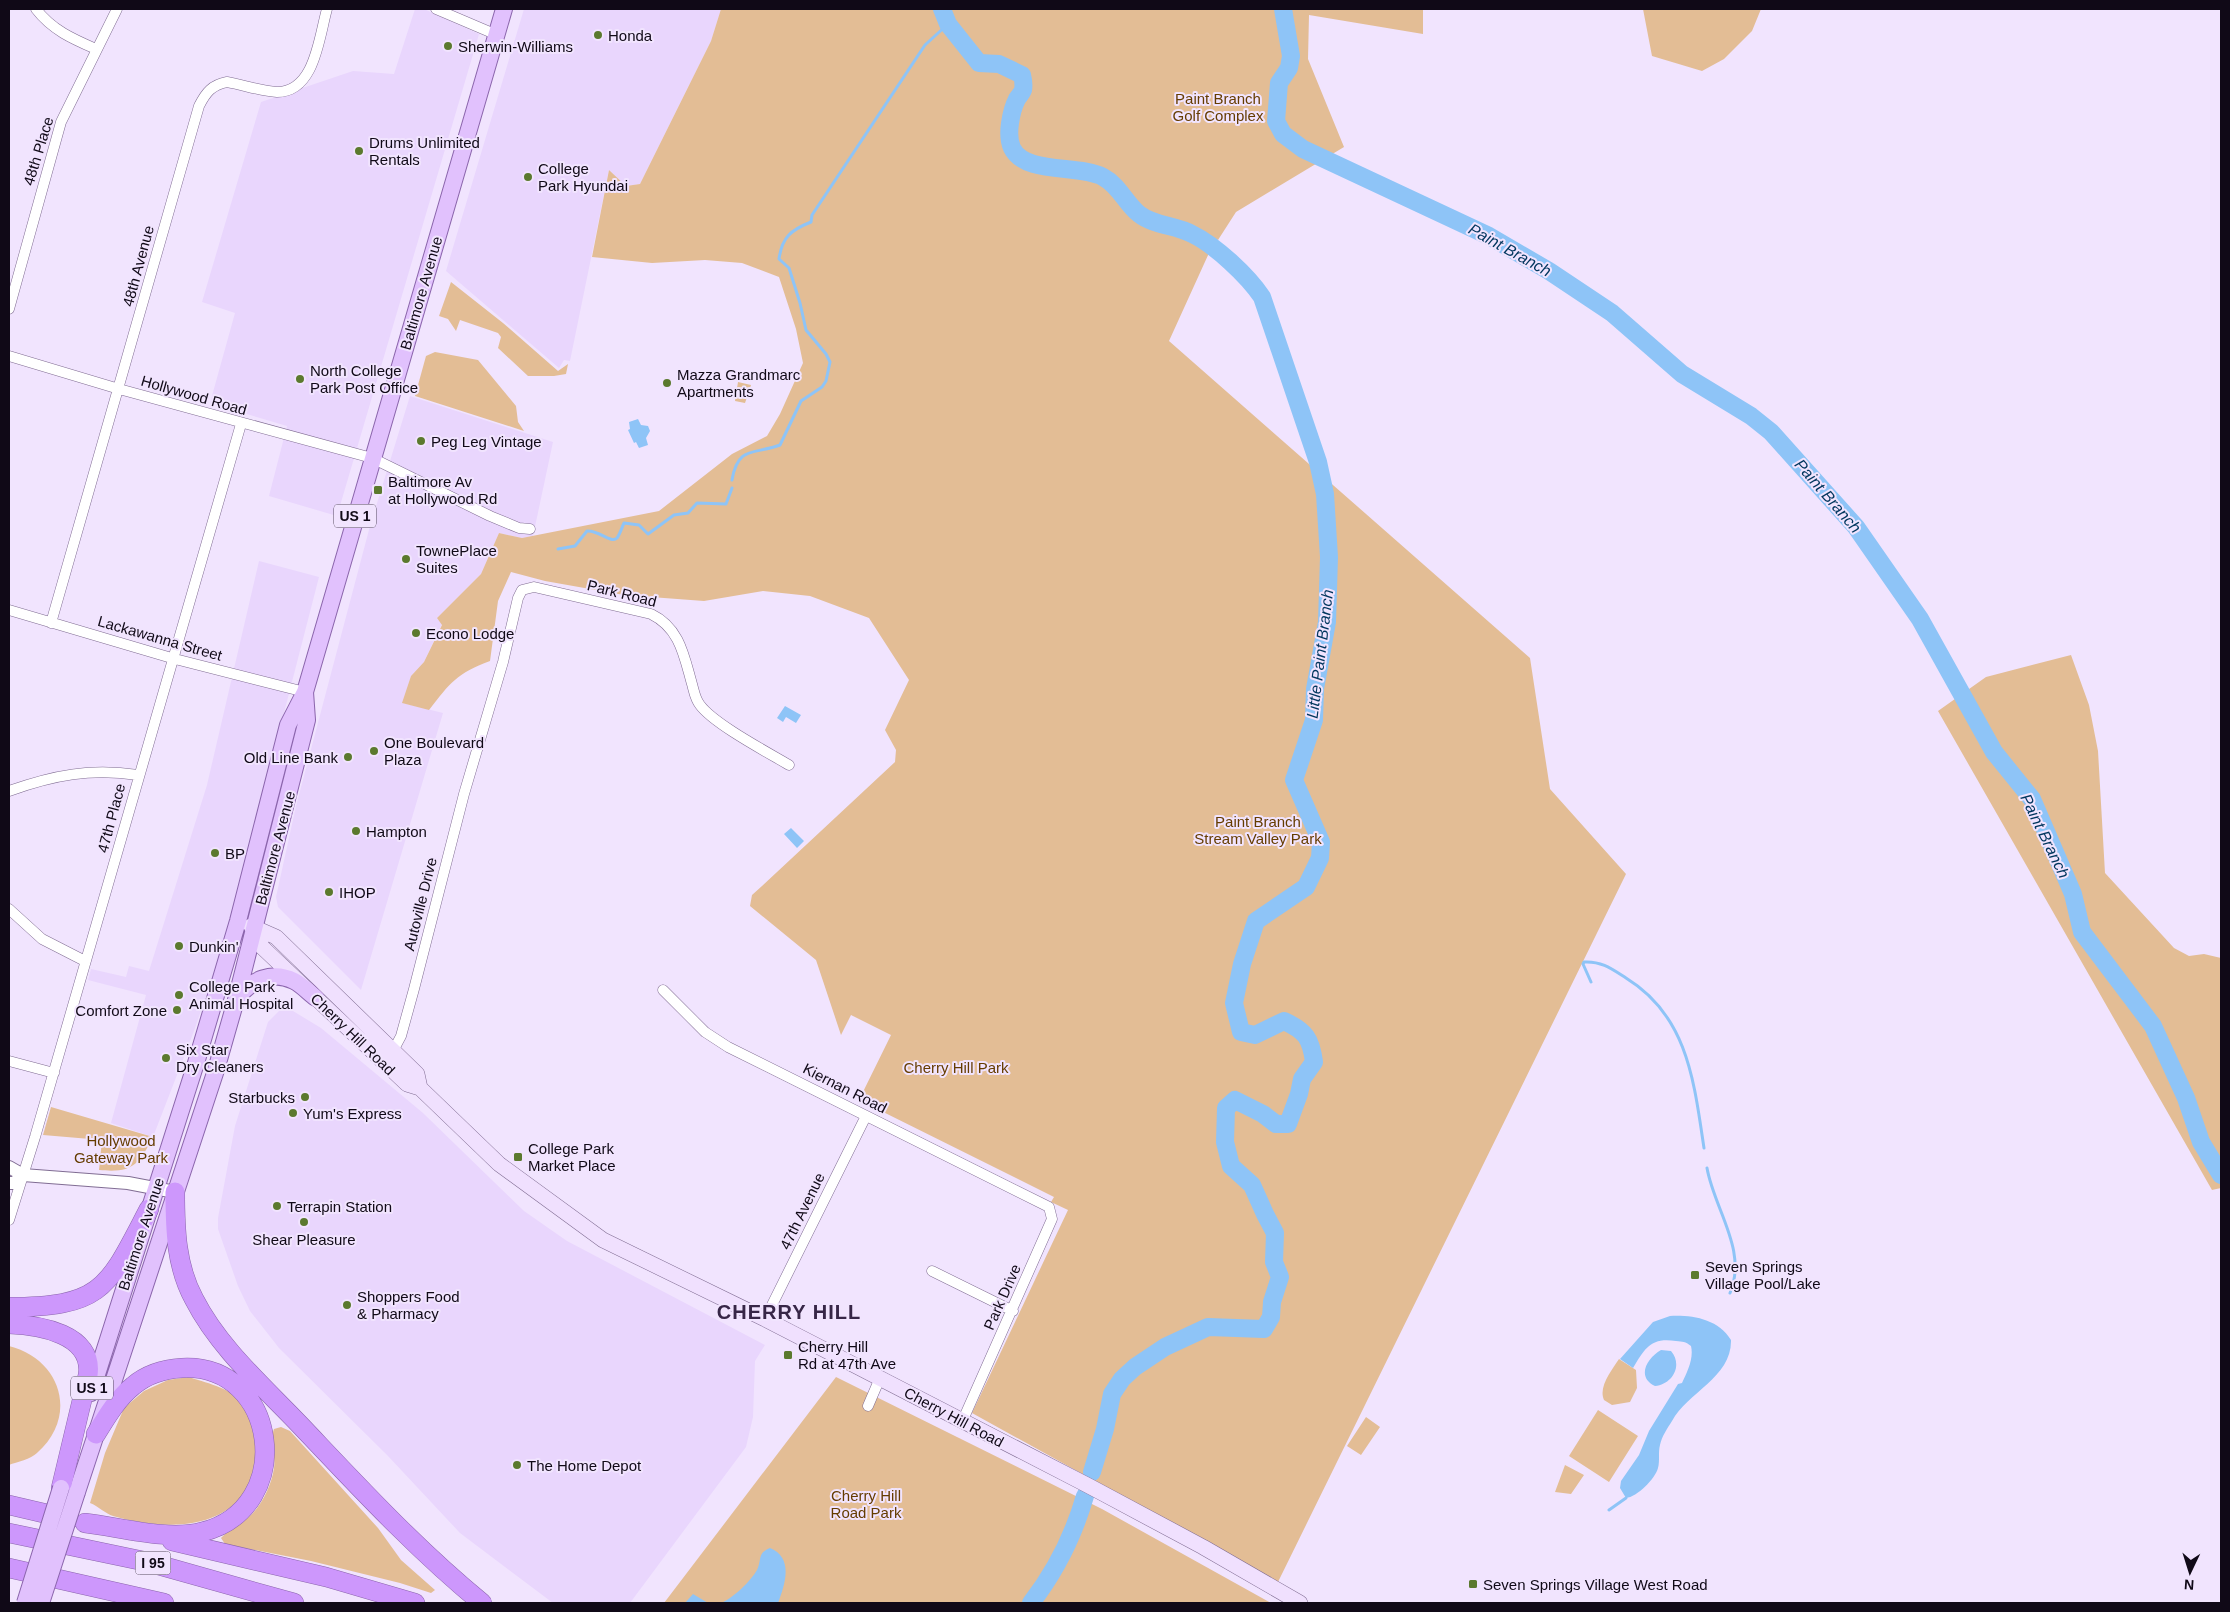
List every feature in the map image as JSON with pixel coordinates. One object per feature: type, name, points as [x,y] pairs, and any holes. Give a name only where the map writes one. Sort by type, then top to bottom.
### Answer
[{"type":"highway","points":[[175,1192],[176,1242],[185,1278],[193,1298],[219,1338],[413,1544],[482,1603]]},
{"type":"highway","points":[[9,1307],[56,1306],[73,1302],[97,1290],[118,1268],[149,1209]]},
{"type":"highway","points":[[9,1324],[43,1328],[72,1340],[85,1352],[88,1359],[88,1374],[69,1490]]},
{"type":"highway","points":[[9,1501],[78,1521],[170,1535],[187,1535],[218,1527],[246,1507],[256,1493],[263,1478],[266,1460],[263,1426],[246,1397],[221,1377],[189,1368],[158,1372],[134,1385],[113,1406],[96,1434]]},
{"type":"highway","points":[[9,1505],[326,1577],[415,1603]]},
{"type":"highway","name":"I 95","points":[[9,1532],[148,1562],[294,1603]]},
{"type":"highway","name":"I 95","points":[[11,1569],[164,1603]]},
{"type":"main road","name":"Baltimore Avenue","points":[[40,1603],[69,1490],[149,1209],[238,921],[288,725],[305,692],[504,9]]},
{"type":"main road","name":"Baltimore Avenue","points":[[25,1603],[69,1490],[96,1434],[236,1000],[307,720],[305,692]]},
{"type":"main road","name":"Cherry Hill Road","points":[[238,921],[276,938],[417,1074],[420,1088]]},
{"type":"main road","name":"Cherry Hill Road","points":[[255,928],[262,947],[406,1084],[420,1088],[499,1164],[603,1240],[765,1319],[880,1378],[1203,1547],[1300,1603]]},
{"type":"main road","points":[[236,1000],[247,986],[255,981],[279,977],[294,980],[316,998]]},
{"type":"street","points":[[36,9],[42,17],[61,32],[96,49]]},
{"type":"street","name":"48th Place","points":[[9,309],[61,122],[117,9]]},
{"type":"street","name":"48th Avenue","points":[[51,623],[199,106],[206,92],[219,84],[227,82],[265,91],[278,92],[294,88],[309,72],[328,9]]},
{"type":"street","points":[[436,9],[497,35]]},
{"type":"street","name":"Hollywood Road","points":[[9,356],[241,424],[372,458],[490,516],[519,528],[530,529]]},
{"type":"street","name":"47th Place","points":[[9,1220],[54,1072],[138,775],[174,659],[241,424]]},
{"type":"street","name":"Park Road","points":[[522,590],[534,587],[541,588],[652,614],[660,618],[671,627],[682,650],[700,706],[723,724],[789,766]]},
{"type":"street","name":"Autoville Drive","points":[[392,1051],[401,1036],[412,997],[464,794],[503,662],[518,598],[522,590]]},
{"type":"street","name":"Lackawanna Street","points":[[9,610],[174,659],[305,692]]},
{"type":"street","points":[[9,791],[66,774],[114,771],[138,775]]},
{"type":"street","points":[[9,909],[30,931],[85,962]]},
{"type":"street","name":"Kiernan Road","points":[[663,990],[705,1032],[728,1047],[1025,1195]]},
{"type":"street","points":[[9,1060],[54,1072]]},
{"type":"street","name":"47th Avenue","points":[[765,1319],[866,1116]]},
{"type":"street","points":[[9,1167],[23,1175],[128,1182],[175,1192]]},
{"type":"street","points":[[9,1183],[14,1183],[23,1175]]},
{"type":"street","name":"Park Drive","points":[[962,1422],[1013,1311],[1052,1219],[1048,1207],[1025,1195]]},
{"type":"street","points":[[932,1271],[1013,1311]]},
{"type":"street","points":[[868,1406],[880,1378]]},
{"type":"shaded area","points":[[415,9],[424,9],[479,34],[337,516],[269,496],[287,426],[210,403],[235,313],[202,302],[261,102],[353,71],[394,74]]},
{"type":"shaded area","points":[[524,9],[721,9],[711,41],[640,184],[626,186],[609,170],[570,361],[564,360],[559,368],[446,271]]},
{"type":"shaded area","points":[[410,396],[553,442],[533,536],[522,538],[499,533],[481,574],[437,618],[442,624],[424,662],[411,676],[403,703],[443,713],[361,990],[278,907],[276,897],[296,806],[370,526]]},
{"type":"shaded area","points":[[259,561],[319,577],[226,938],[194,1031],[153,1137],[111,1123],[146,995],[88,980],[91,969],[126,977],[129,966],[149,971],[207,785]]},
{"type":"shaded area","points":[[279,1011],[293,1011],[321,1028],[423,1113],[524,1211],[567,1241],[765,1345],[755,1361],[753,1417],[746,1447],[630,1603],[553,1603],[460,1533],[388,1456],[279,1348],[250,1311],[238,1286],[218,1229],[218,1218],[235,1126],[268,1022]]},
{"type":"green space","name":"Paint Branch Stream Valley Park","points":[[721,9],[1423,9],[1423,34],[1309,15],[1308,59],[1344,147],[1236,212],[1218,240],[1213,238],[1214,242],[1169,341],[1530,658],[1550,789],[1626,874],[1278,1582],[972,1413],[1068,1210],[1051,1202],[1054,1197],[859,1100],[891,1035],[851,1015],[841,1035],[816,960],[750,906],[752,895],[895,762],[896,750],[885,730],[909,680],[869,618],[810,596],[763,591],[704,601],[624,595],[545,581],[511,572],[498,601],[490,661],[479,665],[455,680],[429,710],[402,703],[411,676],[424,662],[442,625],[437,618],[481,574],[499,533],[522,538],[659,511],[732,454],[767,436],[780,414],[803,363],[796,329],[779,277],[742,263],[705,260],[652,263],[592,257],[609,170],[626,186],[640,184],[711,41]]},
{"type":"green space","points":[[1643,9],[1761,9],[1752,31],[1724,59],[1702,71],[1652,56]]},
{"type":"green space","points":[[451,282],[503,323],[558,371],[568,364],[566,374],[528,376],[498,348],[501,337],[498,333],[460,320],[456,331],[448,319],[439,316]]},
{"type":"green space","points":[[435,352],[478,360],[516,406],[518,422],[524,431],[415,396],[426,356]]},
{"type":"green space","points":[[738,382],[751,385],[745,403],[735,401]]},
{"type":"green space","points":[[2071,655],[2089,705],[2098,751],[2105,873],[2174,948],[2189,956],[2204,954],[2221,958],[2221,1188],[2212,1190],[1938,711],[1986,677]]},
{"type":"green space","name":"Hollywood Gateway Park","points":[[51,1107],[153,1137],[143,1155],[127,1169],[99,1170],[102,1140],[43,1135]]},
{"type":"green space","points":[[9,1346],[27,1353],[41,1363],[52,1376],[58,1390],[60,1406],[58,1422],[50,1438],[37,1453],[28,1459],[9,1465]]},
{"type":"green space","points":[[1619,1359],[1636,1370],[1637,1388],[1630,1402],[1612,1405],[1604,1400],[1603,1390],[1604,1384]]},
{"type":"green space","points":[[189,1377],[216,1386],[236,1396],[251,1419],[257,1435],[258,1447],[248,1485],[236,1502],[220,1514],[200,1521],[179,1524],[134,1521],[110,1515],[90,1503],[105,1453],[124,1408],[144,1391],[168,1380]]},
{"type":"green space","name":"Cherry Hill Road Park","points":[[836,1377],[1102,1509],[1271,1603],[664,1603]]},
{"type":"green space","points":[[1598,1410],[1638,1436],[1609,1482],[1569,1456]]},
{"type":"green space","points":[[1366,1417],[1380,1427],[1361,1455],[1347,1446]]},
{"type":"green space","points":[[281,1427],[290,1431],[378,1528],[401,1560],[435,1590],[431,1593],[400,1583],[311,1561],[225,1544],[221,1538],[252,1514],[266,1492],[274,1468],[272,1444],[274,1429]]},
{"type":"green space","points":[[1565,1465],[1584,1475],[1571,1494],[1555,1492]]},
{"type":"water","points":[[638,419],[641,425],[648,426],[650,431],[646,438],[648,445],[639,448],[636,442],[634,443],[628,430],[630,429],[629,422]]},
{"type":"water","points":[[785,706],[801,715],[796,723],[786,717],[783,722],[777,718]]},
{"type":"water","points":[[791,828],[804,841],[797,848],[784,834]]},
{"type":"water","points":[[1670,1316],[1696,1318],[1719,1327],[1731,1340],[1729,1353],[1717,1374],[1679,1411],[1663,1436],[1659,1448],[1658,1468],[1653,1477],[1640,1491],[1626,1498],[1620,1488],[1621,1481],[1639,1455],[1649,1431],[1678,1384],[1682,1383],[1691,1361],[1692,1351],[1691,1346],[1685,1342],[1667,1340],[1650,1345],[1633,1368],[1620,1359],[1653,1322]]},
{"type":"water","points":[[1661,1350],[1671,1351],[1676,1362],[1676,1368],[1667,1382],[1655,1386],[1649,1382],[1645,1373],[1651,1358]]},
{"type":"water","points":[[770,1548],[778,1552],[785,1565],[785,1580],[778,1603],[721,1603],[736,1594],[750,1580],[757,1570],[761,1555]]},
{"type":"water","points":[[693,1594],[708,1603],[685,1603]]},
{"type":"waterway","name":"Little Paint Branch","points":[[942,9],[948,24],[979,63],[999,64],[1022,75],[1023,90],[1015,104],[1009,130],[1010,143],[1019,156],[1028,162],[1040,166],[1093,173],[1103,177],[1114,185],[1139,214],[1151,221],[1186,231],[1201,239],[1230,262],[1256,289],[1262,297],[1318,462],[1325,494],[1329,557],[1327,622],[1315,689],[1314,720],[1294,780],[1321,842],[1320,858],[1306,887],[1256,921],[1242,964],[1234,1003],[1241,1032],[1255,1035],[1284,1021],[1298,1028],[1306,1037],[1311,1047],[1314,1062],[1302,1079],[1299,1094],[1288,1124],[1276,1124],[1263,1114],[1235,1100],[1226,1108],[1225,1142],[1231,1166],[1252,1185],[1275,1233],[1274,1262],[1280,1277],[1272,1302],[1271,1317],[1264,1329],[1208,1327],[1165,1347],[1135,1367],[1122,1379],[1112,1394],[1105,1429],[1092,1472]]},
{"type":"waterway","name":"Paint Branch","points":[[1283,9],[1291,56],[1289,68],[1279,83],[1276,121],[1283,134],[1303,149],[1489,236],[1549,271],[1612,313],[1682,374],[1751,416],[1771,432],[1856,527],[1920,619],[1994,752],[2032,799],[2073,894],[2082,932],[2153,1026],[2186,1098],[2201,1142],[2221,1175]]},
{"type":"waterway","points":[[732,480],[738,461],[743,456],[780,445],[801,401],[822,387],[826,381],[830,362],[826,354],[806,330],[789,268],[779,259],[782,245],[793,231],[811,222],[812,215],[925,45],[948,24]]},
{"type":"waterway","points":[[558,549],[575,546],[587,531],[611,539],[617,538],[624,523],[639,525],[648,534],[674,515],[688,513],[697,503],[726,504],[732,488]]},
{"type":"waterway","points":[[1591,982],[1583,964],[1584,962],[1602,964],[1626,978],[1647,994],[1663,1011],[1685,1052],[1696,1099],[1704,1148]]},
{"type":"waterway","points":[[1707,1168],[1728,1230],[1735,1261],[1730,1293]]},
{"type":"waterway","name":"Little Paint Branch","points":[[1031,1603],[1048,1579],[1063,1552],[1085,1496]]},
{"type":"waterway","points":[[1609,1510],[1626,1498]]},
{"type":"place","name":"Honda","points":[[598,35]]},
{"type":"place","name":"Sherwin-Williams","points":[[448,46]]},
{"type":"place","name":"Drums Unlimited Rentals","points":[[359,151]]},
{"type":"place","name":"College Park Hyundai","points":[[528,177]]},
{"type":"place","name":"North College Park Post Office","points":[[300,379]]},
{"type":"place","name":"Mazza Grandmarc Apartments","points":[[667,383]]},
{"type":"place","name":"Peg Leg Vintage","points":[[421,441]]},
{"type":"place","name":"Baltimore Av at Hollywood Rd","points":[[378,490]]},
{"type":"place","name":"TownePlace Suites","points":[[406,559]]},
{"type":"place","name":"Econo Lodge","points":[[416,633]]},
{"type":"place","name":"One Boulevard Plaza","points":[[374,751]]},
{"type":"place","name":"Old Line Bank","points":[[348,757]]},
{"type":"place","name":"Hampton","points":[[356,831]]},
{"type":"place","name":"BP","points":[[215,853]]},
{"type":"place","name":"IHOP","points":[[329,892]]},
{"type":"place","name":"Dunkin'","points":[[179,946]]},
{"type":"place","name":"College Park Animal Hospital","points":[[179,995]]},
{"type":"place","name":"Comfort Zone","points":[[177,1010]]},
{"type":"place","name":"Six Star Dry Cleaners","points":[[166,1058]]},
{"type":"place","name":"Starbucks","points":[[305,1097]]},
{"type":"place","name":"Yum's Express","points":[[293,1113]]},
{"type":"place","name":"College Park Market Place","points":[[518,1157]]},
{"type":"place","name":"Terrapin Station","points":[[277,1206]]},
{"type":"place","name":"Shear Pleasure","points":[[304,1222]]},
{"type":"place","name":"Seven Springs Village Pool/Lake","points":[[1695,1275]]},
{"type":"place","name":"Shoppers Food & Pharmacy","points":[[347,1305]]},
{"type":"place","name":"Cherry Hill Rd at 47th Ave","points":[[788,1355]]},
{"type":"place","name":"The Home Depot","points":[[517,1465]]},
{"type":"place","name":"Seven Springs Village West Road","points":[[1473,1584]]},
{"type":"district","name":"CHERRY HILL","points":[[789,1312]]},
{"type":"park label","name":"Paint Branch Golf Complex","points":[[1218,106]]},
{"type":"park label","name":"Cherry Hill Park","points":[[956,1067]]}]
